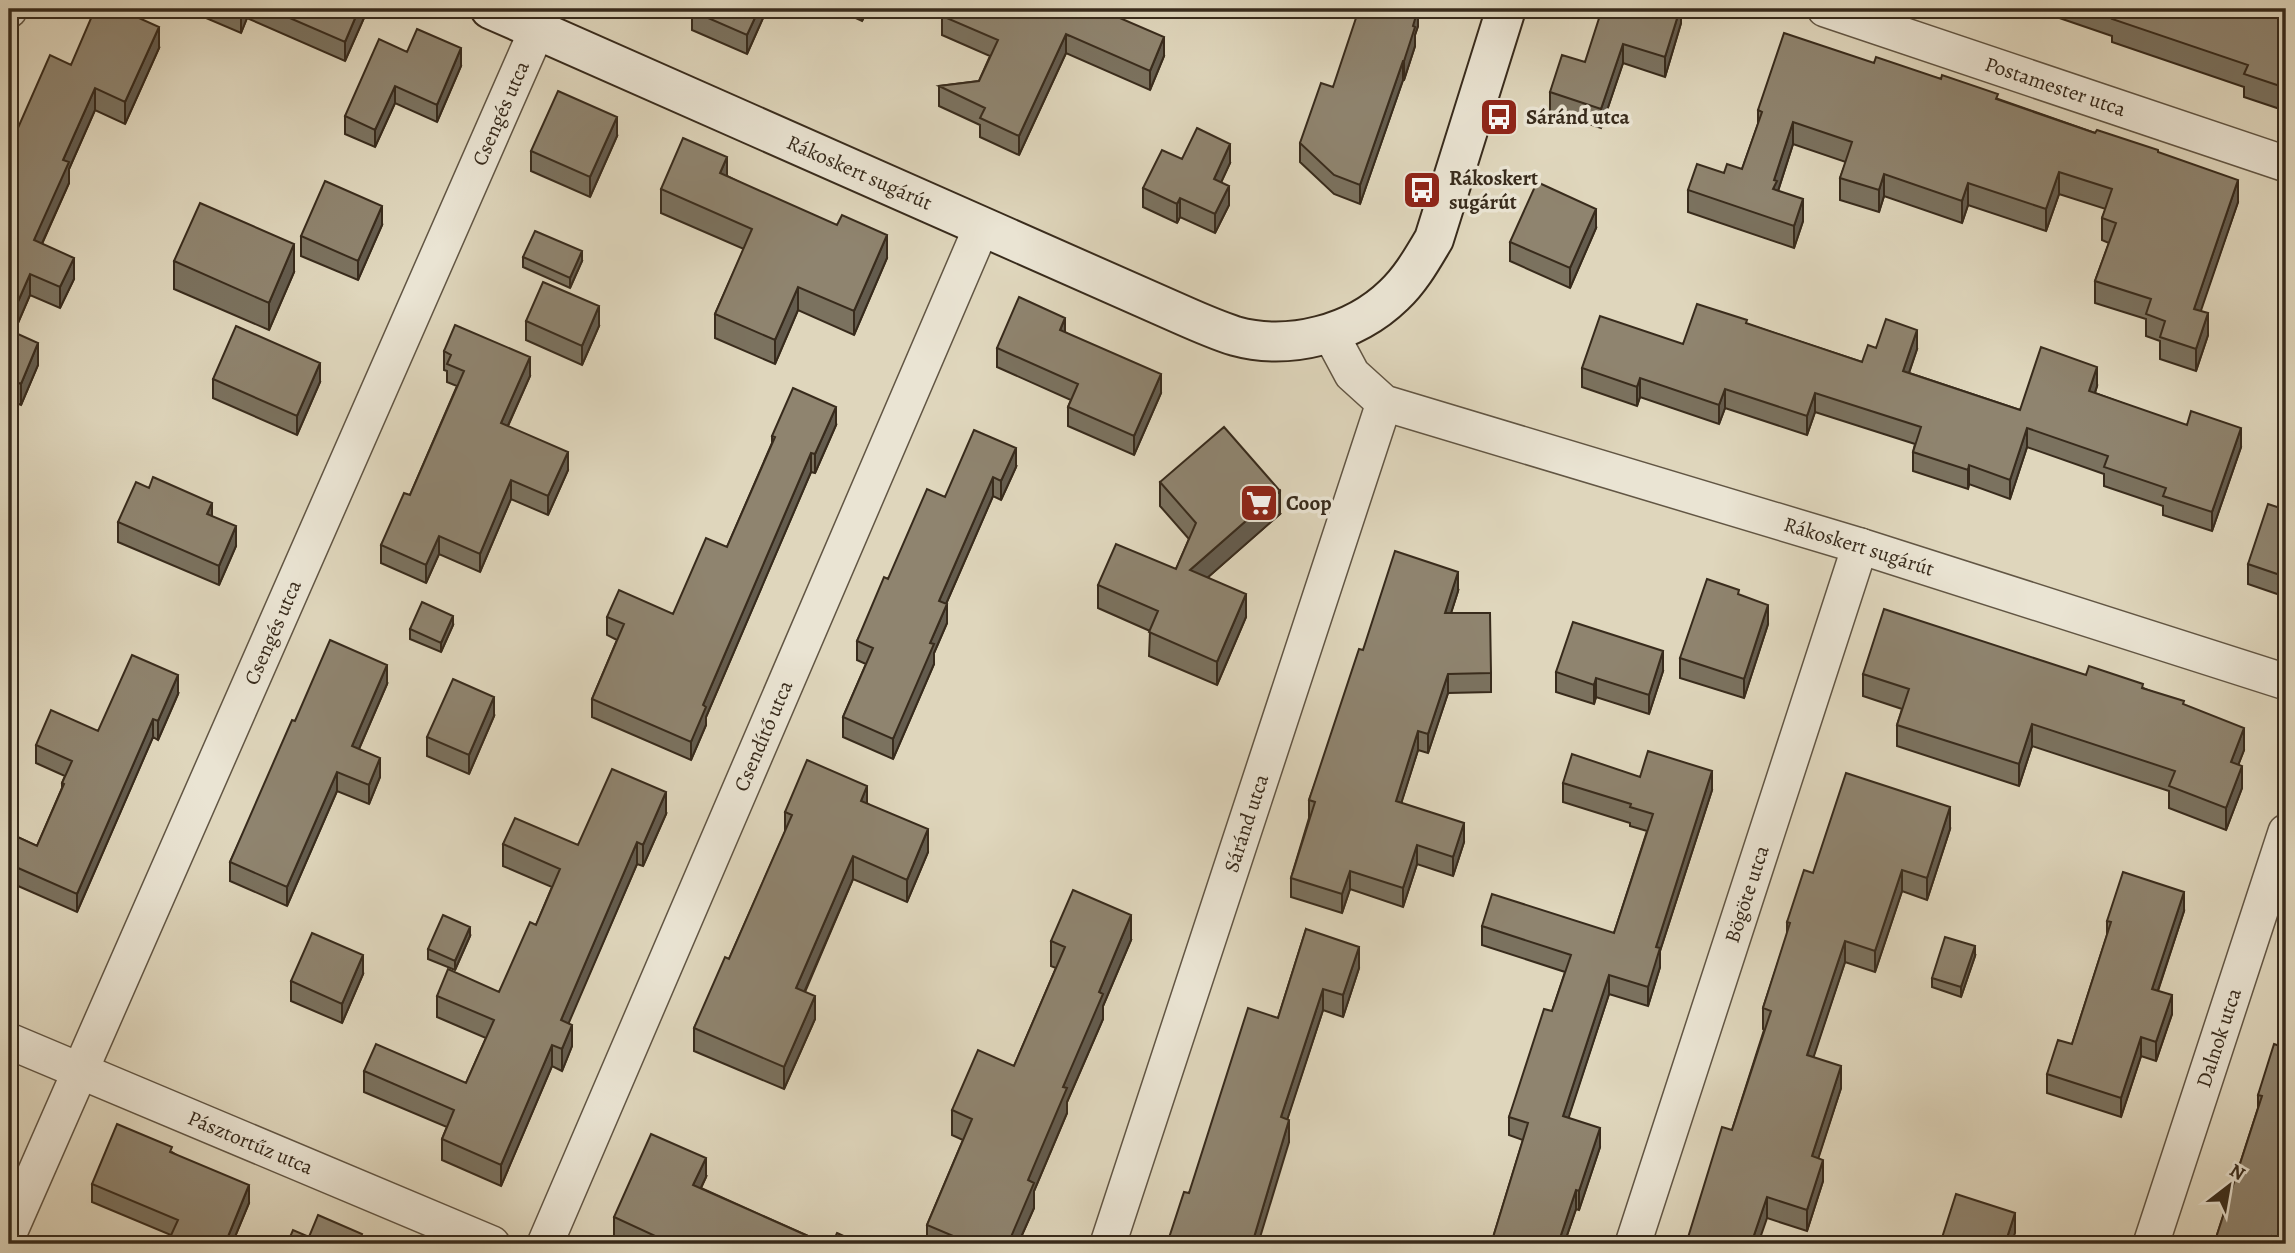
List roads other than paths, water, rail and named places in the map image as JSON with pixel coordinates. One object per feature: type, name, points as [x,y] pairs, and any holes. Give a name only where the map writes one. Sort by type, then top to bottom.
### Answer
[{"type":"street","name":"Rákoskert sugárút","points":[[490,9],[1237,337],[1301,340],[1330,333],[1352,374],[1384,403],[1860,546],[2286,682]]},
{"type":"street","points":[[1330,333],[1363,318],[1393,296],[1415,271],[1434,239],[1506,9]]},
{"type":"street","name":"Postamester utca","points":[[1825,9],[2286,164]]},
{"type":"street","name":"Csengés utca","points":[[9,1234],[537,30]]},
{"type":"street","name":"Csendítő utca","points":[[545,1244],[982,226]]},
{"type":"street","name":"Sáránd utca","points":[[1108,1244],[1384,403]]},
{"type":"street","name":"Bögöte utca","points":[[1633,1244],[1860,546]]},
{"type":"street","name":"Dalnok utca","points":[[2151,1244],[2286,832]]},
{"type":"street","name":"Pásztortűz utca","points":[[9,1041],[492,1244]]},
{"type":"place","name":"Sáránd utca","points":[[1499,117]]},
{"type":"place","name":"Rákoskert sugárút","points":[[1422,190]]},
{"type":"place","name":"Coop","points":[[1259,503]]}]
